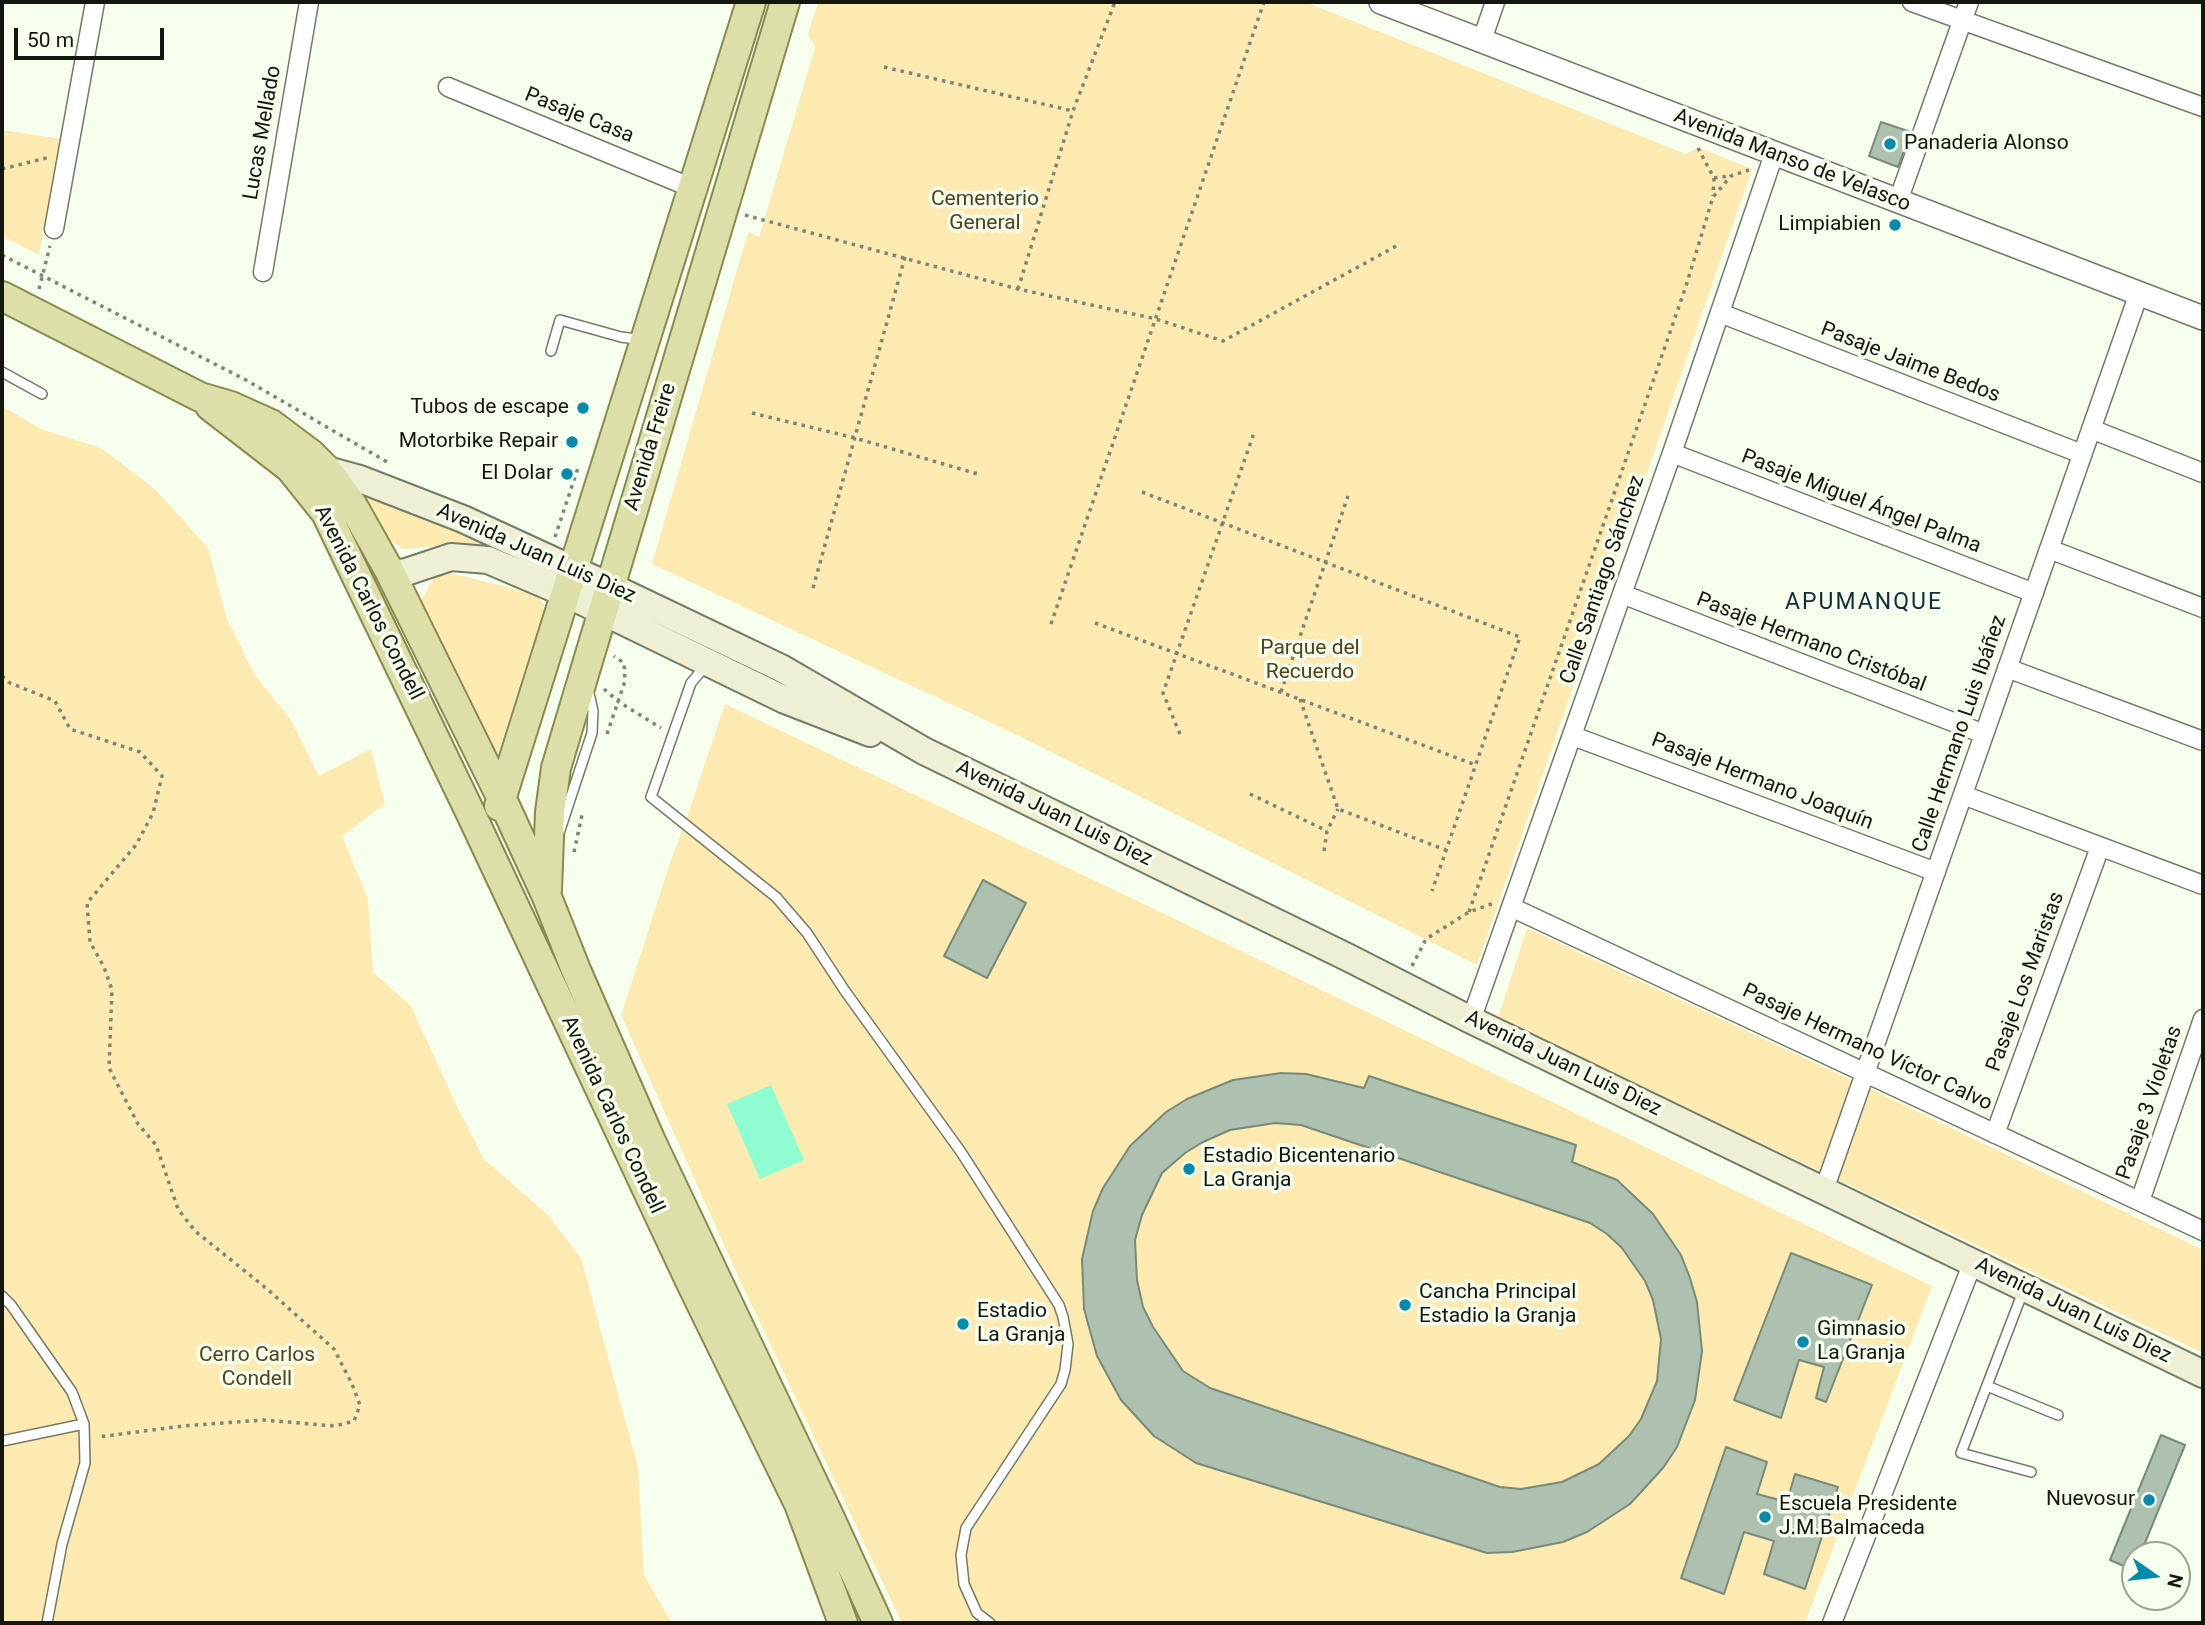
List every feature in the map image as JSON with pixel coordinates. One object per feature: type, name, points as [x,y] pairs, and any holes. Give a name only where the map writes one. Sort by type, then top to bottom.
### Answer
[{"type":"main road","name":"Avenida Freire","points":[[492,857],[494,828],[501,797],[751,2]]},
{"type":"main road","name":"Avenida Freire","points":[[547,897],[551,792],[556,768],[785,2]]},
{"type":"main road","points":[[2,296],[200,397]]},
{"type":"main road","name":"Avenida Carlos Condell","points":[[200,397],[231,406],[271,424],[327,470],[353,506],[390,572],[501,797],[547,897],[650,1139],[872,1611]]},
{"type":"main road","name":"Avenida Carlos Condell","points":[[200,397],[226,421],[274,454],[302,481],[326,513],[799,1504],[843,1623]]},
{"type":"main road","name":"Avenida Juan Luis Diez","points":[[327,470],[400,494],[569,580],[606,599],[708,664],[808,709],[924,751]]},
{"type":"main road","points":[[344,550],[366,565],[390,572]]},
{"type":"main road","name":"Avenida Juan Luis Diez","points":[[390,572],[403,573],[451,556],[475,557],[569,580]]},
{"type":"main road","name":"Avenida Juan Luis Diez","points":[[606,599],[781,668],[924,751],[1471,1020],[2203,1374]]},
{"type":"street","points":[[54,229],[95,2]]},
{"type":"street","name":"Lucas Mellado","points":[[262,272],[309,2]]},
{"type":"street","name":"Avenida Manso de Velasco","points":[[1381,2],[1692,122],[1771,165],[1898,201],[2203,318]]},
{"type":"street","points":[[1482,40],[1495,2]]},
{"type":"street","points":[[1912,2],[2203,107]]},
{"type":"street","points":[[1898,201],[1969,2]]},
{"type":"street","name":"Pasaje Casa","points":[[448,87],[692,188]]},
{"type":"street","name":"Calle Santiago Sánchez","points":[[1471,1020],[1573,736],[1771,165]]},
{"type":"street","name":"Calle Hermano Luis Ibáñez","points":[[1824,1190],[2139,293]]},
{"type":"street","name":"Pasaje Jaime Bedos","points":[[1720,313],[2082,454]]},
{"type":"street","points":[[2091,429],[2203,473]]},
{"type":"street","name":"Pasaje Miguel Ángel Palma","points":[[1672,453],[2034,593]]},
{"type":"street","points":[[2049,549],[2203,608]]},
{"type":"street","name":"Pasaje Hermano Cristóbal","points":[[1622,594],[1984,734]]},
{"type":"street","points":[[2007,668],[2203,741]]},
{"type":"street","name":"Pasaje Hermano Joaquín","points":[[1573,736],[1936,872]]},
{"type":"street","points":[[1963,795],[2203,885]]},
{"type":"street","name":"Pasaje Los Maristas","points":[[1995,1134],[2100,847]]},
{"type":"street","name":"Pasaje Hermano Víctor Calvo","points":[[1511,907],[2203,1231]]},
{"type":"street","name":"Pasaje 3 Violetas","points":[[2140,1202],[2203,1019]]},
{"type":"street","points":[[1832,1623],[1973,1262]]},
{"type":"lane","points":[[551,351],[559,320],[621,337],[645,340]]},
{"type":"lane","points":[[2,372],[42,394]]},
{"type":"lane","points":[[708,664],[691,683],[651,797],[776,897],[807,933],[845,991],[961,1152],[1059,1305],[1063,1317],[1068,1344],[1061,1384],[965,1528],[961,1555],[964,1584],[977,1613],[990,1623]]},
{"type":"lane","points":[[2025,1287],[1962,1453],[2031,1472]]},
{"type":"lane","points":[[2,1296],[72,1392],[84,1424],[85,1463],[62,1544],[47,1623]]},
{"type":"lane","points":[[1987,1386],[2058,1415]]},
{"type":"lane","points":[[2,1441],[84,1424]]},
{"type":"path","points":[[1018,289],[1073,111],[1115,2]]},
{"type":"path","points":[[1051,624],[1264,2]]},
{"type":"path","points":[[884,67],[1073,111]]},
{"type":"path","points":[[1469,912],[1686,286],[1713,197],[1714,178],[1698,147],[1692,122]]},
{"type":"path","points":[[2,169],[69,151]]},
{"type":"path","points":[[1714,178],[1771,165]]},
{"type":"path","points":[[1713,197],[1731,176]]},
{"type":"path","points":[[723,209],[1018,289],[1156,319],[1223,341],[1400,244]]},
{"type":"path","points":[[33,311],[54,229]]},
{"type":"path","points":[[813,588],[905,257]]},
{"type":"path","points":[[751,413],[855,438],[981,475]]},
{"type":"path","points":[[1180,734],[1163,693],[1255,430]]},
{"type":"path","points":[[1142,492],[1520,637],[1432,891]]},
{"type":"path","points":[[1281,692],[1348,496]]},
{"type":"path","points":[[1095,623],[1476,765]]},
{"type":"path","points":[[584,671],[619,702],[673,735]]},
{"type":"path","points":[[2,676],[10,683],[55,701],[70,729],[140,752],[162,776],[153,813],[136,845],[87,903],[90,942],[104,967],[111,990],[109,1068],[138,1124],[156,1144],[178,1209],[195,1231],[266,1288],[334,1349],[360,1405],[354,1421],[335,1426],[263,1420],[85,1438]]},
{"type":"path","points":[[1300,699],[1338,809],[1327,831],[1324,851]]},
{"type":"path","points":[[1250,794],[1327,831]]},
{"type":"path","points":[[1338,809],[1446,850]]},
{"type":"path","points":[[1403,985],[1426,939],[1469,912],[1501,901],[1511,907]]},
{"type":"green space","name":"Cementerio General","points":[[818,2],[1305,2],[1686,154],[1698,147],[1752,169],[1477,965],[1017,735],[652,564],[743,249],[749,232],[759,237],[815,47],[808,34]]},
{"type":"green space","points":[[2,130],[61,139],[39,255],[2,236]]},
{"type":"green space","name":"Cerro Carlos Condell","points":[[2,406],[41,429],[101,448],[155,489],[208,548],[227,619],[254,674],[291,720],[319,776],[371,749],[385,804],[342,836],[368,899],[373,972],[411,1006],[484,1159],[548,1215],[581,1258],[638,1467],[644,1575],[672,1623],[2,1623]]},
{"type":"green space","points":[[366,496],[388,500],[510,553],[450,545],[403,549],[391,541]]},
{"type":"green space","points":[[438,570],[535,594],[545,606],[496,759],[417,608]]},
{"type":"green space","name":"Estadio Bicentenario La Granja","points":[[725,704],[1932,1286],[1805,1623],[902,1623],[738,1276],[621,1015]]},
{"type":"green space","points":[[1527,928],[1877,1092],[2203,1250],[2203,1353],[1498,1018]]},
{"type":"shaded area","points":[[771,1085],[804,1160],[760,1179],[727,1104]]},
{"type":"building","name":"Panaderia Alonso","points":[[1881,122],[1911,132],[1898,167],[1869,156]]},
{"type":"building","points":[[983,880],[1026,903],[987,978],[944,956]]},
{"type":"building","points":[[1281,1073],[1306,1074],[1364,1088],[1369,1076],[1576,1145],[1572,1162],[1617,1180],[1653,1214],[1681,1255],[1690,1278],[1697,1302],[1702,1351],[1695,1400],[1677,1447],[1663,1468],[1630,1504],[1587,1532],[1563,1542],[1512,1552],[1487,1553],[1196,1463],[1154,1436],[1121,1400],[1097,1356],[1084,1309],[1082,1259],[1093,1211],[1103,1188],[1130,1146],[1166,1112],[1187,1099],[1233,1080]],"holes":[[[1275,1123],[1301,1125],[1590,1223],[1622,1248],[1645,1281],[1653,1300],[1661,1339],[1657,1381],[1641,1419],[1629,1436],[1599,1464],[1562,1482],[1521,1489],[1500,1487],[1210,1388],[1183,1371],[1153,1327],[1143,1307],[1137,1280],[1135,1240],[1142,1215],[1162,1173],[1185,1153],[1230,1130]]]},
{"type":"building","name":"Gimnasio La Granja","points":[[1791,1253],[1872,1285],[1826,1402],[1816,1398],[1824,1367],[1799,1360],[1781,1418],[1734,1400]]},
{"type":"building","name":"Nuevosur","points":[[2161,1435],[2185,1445],[2146,1541],[2121,1541],[2121,1565],[2110,1560]]},
{"type":"building","name":"Escuela Presidente J.M.Balmaceda","points":[[1726,1447],[1767,1462],[1757,1494],[1787,1502],[1795,1474],[1838,1487],[1805,1589],[1764,1574],[1774,1541],[1744,1532],[1724,1594],[1681,1578]]},
{"type":"place","name":"Panaderia Alonso","points":[[1890,144]]},
{"type":"place","name":"Limpiabien","points":[[1895,225]]},
{"type":"place","name":"Tubos de escape","points":[[583,408]]},
{"type":"place","name":"Motorbike Repair","points":[[572,442]]},
{"type":"place","name":"El Dolar","points":[[567,474]]},
{"type":"place","name":"Estadio Bicentenario La Granja","points":[[1189,1169]]},
{"type":"place","name":"Cancha Principal Estadio la Granja","points":[[1405,1305]]},
{"type":"place","name":"Estadio La Granja","points":[[963,1324]]},
{"type":"place","name":"Gimnasio La Granja","points":[[1803,1342]]},
{"type":"place","name":"Nuevosur","points":[[2149,1500]]},
{"type":"place","name":"Escuela Presidente J.M.Balmaceda","points":[[1765,1517]]},
{"type":"district","name":"APUMANQUE","points":[[1864,603]]},
{"type":"park label","name":"Parque del Recuerdo","points":[[1310,661]]}]
